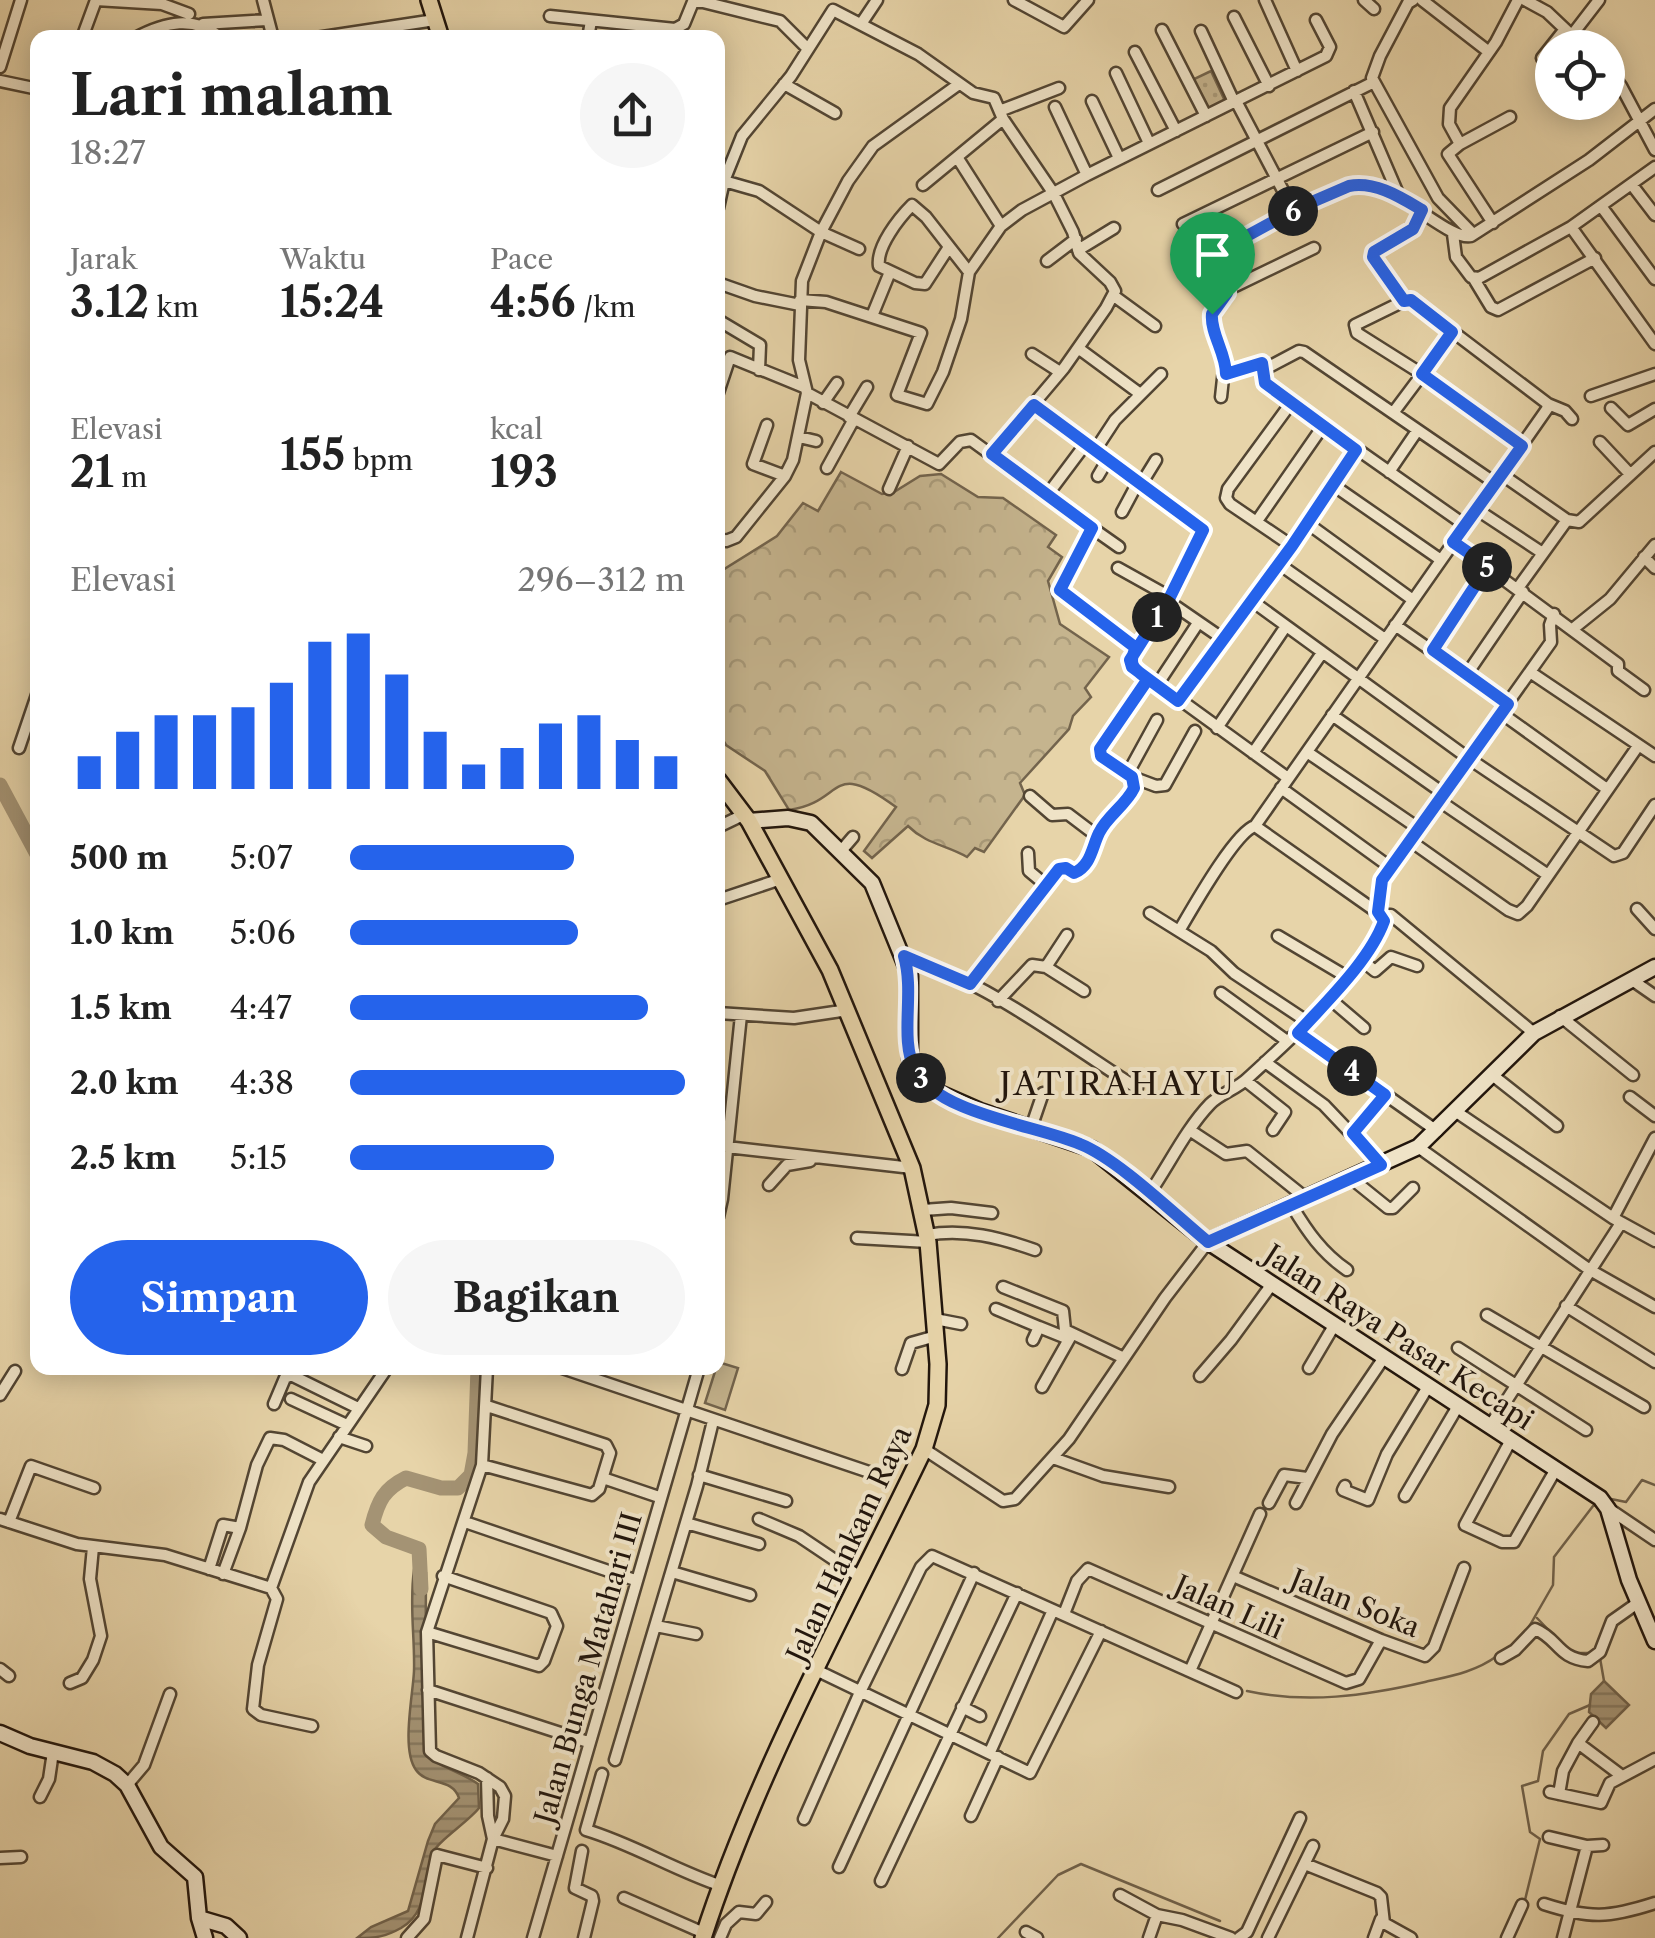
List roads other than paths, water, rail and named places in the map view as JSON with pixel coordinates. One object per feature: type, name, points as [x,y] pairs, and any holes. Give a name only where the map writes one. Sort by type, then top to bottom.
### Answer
[{"type":"main road","points":[[428,0],[438,30]]},
{"type":"main road","name":"Jalan Hankam Raya","points":[[709,1936],[722,1886],[762,1788],[924,1449],[935,1419],[938,1395],[928,1238],[913,1172],[848,1010],[753,822],[725,788]]},
{"type":"street","points":[[0,68],[22,0]]},
{"type":"street","points":[[85,30],[96,0],[162,4],[209,30]]},
{"type":"street","points":[[190,0],[194,20]]},
{"type":"street","points":[[263,0],[270,30]]},
{"type":"street","points":[[861,24],[878,0]]},
{"type":"street","points":[[1014,0],[1064,27],[1088,0]]},
{"type":"street","points":[[1265,0],[1297,71]]},
{"type":"street","points":[[1364,0],[1374,9]]},
{"type":"street","points":[[1413,0],[1380,56],[1372,78],[1438,198],[1473,234]]},
{"type":"street","points":[[1460,144],[1449,124],[1450,108],[1522,0],[1547,12],[1567,30]]},
{"type":"street","points":[[1571,30],[1599,0]]},
{"type":"street","points":[[660,30],[682,26],[693,2],[727,4],[780,21],[807,48]]},
{"type":"street","points":[[1426,3],[1489,52]]},
{"type":"street","points":[[725,178],[750,124],[784,84],[833,10],[918,54],[979,96],[994,98],[1054,194],[1089,265],[1110,282],[1114,296],[1155,326]]},
{"type":"street","points":[[550,16],[638,30]]},
{"type":"street","points":[[1234,17],[1269,86]]},
{"type":"street","points":[[152,30],[194,20],[267,20]]},
{"type":"street","points":[[725,285],[755,296],[826,302],[920,334],[898,395],[927,404],[961,319],[970,272],[1002,226],[1087,175],[1269,86],[1330,51],[1316,20]]},
{"type":"street","points":[[589,30],[590,21]]},
{"type":"street","points":[[1162,30],[1206,116]]},
{"type":"street","points":[[1201,30],[1289,202],[1298,208]]},
{"type":"street","points":[[1135,52],[1176,131]]},
{"type":"street","points":[[1116,73],[1149,144]]},
{"type":"street","points":[[0,80],[30,87]]},
{"type":"street","points":[[1158,190],[1374,82]]},
{"type":"street","points":[[784,84],[835,113]]},
{"type":"street","points":[[725,539],[736,537],[794,460],[806,390],[798,360],[800,302],[804,272],[820,232],[872,146],[959,84]]},
{"type":"street","points":[[923,185],[1002,114],[1059,88]]},
{"type":"street","points":[[1354,91],[1399,196]]},
{"type":"street","points":[[1625,97],[1655,150]]},
{"type":"street","points":[[1092,102],[1119,158]]},
{"type":"street","points":[[1055,107],[1087,175]]},
{"type":"street","points":[[1221,397],[1226,360],[1210,318],[1226,298],[1227,290],[1210,258],[1298,208],[1357,184],[1399,196],[1461,238],[1473,234],[1655,109]]},
{"type":"street","points":[[1493,223],[1449,156],[1460,144],[1510,118]]},
{"type":"street","points":[[1183,224],[1373,132]]},
{"type":"street","points":[[725,155],[732,158]]},
{"type":"street","points":[[957,157],[1002,226]]},
{"type":"street","points":[[1474,279],[1571,227],[1655,167]]},
{"type":"street","points":[[725,181],[759,191],[820,232],[859,248]]},
{"type":"street","points":[[1632,185],[1655,216]]},
{"type":"street","points":[[948,247],[925,284],[890,272],[880,266],[878,257],[912,205],[970,272]]},
{"type":"street","points":[[1602,206],[1655,279]]},
{"type":"street","points":[[1404,301],[1373,254],[1413,229],[1422,210]]},
{"type":"street","points":[[1571,227],[1655,344]]},
{"type":"street","points":[[1048,261],[1114,228]]},
{"type":"street","points":[[1453,234],[1456,257],[1491,307],[1498,310],[1595,258]]},
{"type":"street","points":[[1227,290],[1314,248]]},
{"type":"street","points":[[872,316],[890,272]]},
{"type":"street","points":[[992,454],[1060,372],[1114,296]]},
{"type":"street","points":[[1522,446],[1354,330],[1358,323],[1411,300],[1572,419]]},
{"type":"street","points":[[725,324],[760,345],[760,370]]},
{"type":"street","points":[[1393,413],[1452,332]]},
{"type":"street","points":[[1078,348],[1139,392]]},
{"type":"street","points":[[1265,369],[1304,352],[1417,431],[1567,520],[1579,522],[1630,473],[1652,460]]},
{"type":"street","points":[[1032,354],[1060,372]]},
{"type":"street","points":[[725,370],[730,357],[806,390],[823,403],[940,464],[960,442],[968,439],[1119,547]]},
{"type":"street","points":[[1226,374],[1260,363],[1265,369],[1265,383],[1291,404],[1465,525]]},
{"type":"street","points":[[1048,494],[1139,392],[1160,374]]},
{"type":"street","points":[[1591,396],[1651,375],[1655,390]]},
{"type":"street","points":[[823,403],[838,384]]},
{"type":"street","points":[[827,468],[868,387]]},
{"type":"street","points":[[1291,404],[1226,492],[1230,504],[1292,546]]},
{"type":"street","points":[[1179,931],[1224,860],[1247,828],[1255,826],[1548,404]]},
{"type":"street","points":[[1034,405],[1203,530],[1169,599],[1136,648],[1130,660],[1132,667],[1253,753],[1390,867]]},
{"type":"street","points":[[1610,408],[1628,425],[1655,409]]},
{"type":"street","points":[[767,424],[754,464],[785,476]]},
{"type":"street","points":[[1257,521],[1323,426]]},
{"type":"street","points":[[1389,472],[1417,431]]},
{"type":"street","points":[[799,437],[816,441]]},
{"type":"street","points":[[1600,442],[1630,473]]},
{"type":"street","points":[[889,490],[908,446]]},
{"type":"street","points":[[1178,701],[1292,546],[1356,450]]},
{"type":"street","points":[[1098,476],[1108,459]]},
{"type":"street","points":[[1122,512],[1156,460]]},
{"type":"street","points":[[1333,485],[1440,560]]},
{"type":"street","points":[[1476,509],[1542,552]]},
{"type":"street","points":[[1467,674],[1542,552],[1567,520]]},
{"type":"street","points":[[1307,523],[1413,600]]},
{"type":"street","points":[[1092,528],[1060,590],[1136,648]]},
{"type":"street","points":[[1453,542],[1574,628],[1618,664],[1618,671],[1644,690]]},
{"type":"street","points":[[1574,628],[1610,599],[1655,545]]},
{"type":"street","points":[[1644,556],[1655,568]]},
{"type":"street","points":[[1279,564],[1386,639]]},
{"type":"street","points":[[1433,650],[1488,566]]},
{"type":"street","points":[[1118,568],[1216,634]]},
{"type":"street","points":[[1252,601],[1357,680],[1614,856],[1620,855],[1655,805]]},
{"type":"street","points":[[1149,1194],[1213,1101],[1246,1081],[1298,1033],[1360,959],[1383,926],[1378,892],[1390,867],[1551,642],[1554,614]]},
{"type":"street","points":[[1195,731],[1164,785],[1156,786],[1130,775],[1101,756],[1100,749],[1198,623]]},
{"type":"street","points":[[1395,625],[1467,674],[1504,708],[1607,788]]},
{"type":"street","points":[[1217,728],[1286,626]]},
{"type":"street","points":[[1253,753],[1322,653]]},
{"type":"street","points":[[1530,672],[1655,756]]},
{"type":"street","points":[[18,748],[30,714]]},
{"type":"street","points":[[1332,715],[1548,874]]},
{"type":"street","points":[[970,984],[1062,868],[1074,873],[1082,870],[1096,847],[1096,836],[1132,794],[1130,775],[1157,720]]},
{"type":"street","points":[[1409,840],[1518,914],[1528,906],[1638,746]]},
{"type":"street","points":[[1307,752],[1418,828]]},
{"type":"street","points":[[1030,796],[1052,815],[1068,814],[1096,836]]},
{"type":"street","name":"Jalan Raya Pasar Kecapi","points":[[753,822],[788,818],[811,823],[872,882],[910,976],[910,1058],[930,1089],[1092,1150],[1208,1242],[1605,1504]]},
{"type":"street","points":[[725,826],[753,822]]},
{"type":"street","points":[[1255,826],[1380,913],[1390,916],[1534,1032]]},
{"type":"street","points":[[841,851],[853,837]]},
{"type":"street","points":[[1028,854],[1028,870],[1047,886]]},
{"type":"street","points":[[725,898],[781,879]]},
{"type":"street","points":[[1637,909],[1655,929]]},
{"type":"street","points":[[1150,913],[1308,1022]]},
{"type":"street","points":[[1046,967],[1067,936]]},
{"type":"street","points":[[1278,936],[1347,976]]},
{"type":"street","points":[[904,956],[970,984],[1137,1088]]},
{"type":"street","points":[[1360,959],[1375,971],[1391,958],[1417,966]]},
{"type":"street","points":[[998,1000],[1032,964],[1046,967],[1084,991]]},
{"type":"street","points":[[924,1449],[1004,1502],[1015,1500],[1054,1458],[1208,1242],[1418,1147],[1534,1032],[1655,967]]},
{"type":"street","points":[[1632,980],[1655,996]]},
{"type":"street","points":[[1220,993],[1288,1042]]},
{"type":"street","points":[[1330,999],[1364,1028]]},
{"type":"street","points":[[725,1014],[794,1018],[848,1010]]},
{"type":"street","points":[[725,1126],[742,1016]]},
{"type":"street","points":[[1560,1016],[1633,1075]]},
{"type":"street","points":[[1298,1033],[1437,1131]]},
{"type":"street","points":[[1265,1062],[1324,1105],[1381,1165]]},
{"type":"street","points":[[1491,1074],[1556,1126]]},
{"type":"street","points":[[1246,1081],[1284,1110],[1273,1130]]},
{"type":"street","points":[[1031,1128],[1043,1092]]},
{"type":"street","points":[[1353,1133],[1385,1095]]},
{"type":"street","points":[[1630,1097],[1655,1116]]},
{"type":"street","points":[[1455,1111],[1617,1221],[1655,1241]]},
{"type":"street","points":[[1192,1130],[1226,1154],[1247,1150],[1306,1199]]},
{"type":"street","points":[[1490,1426],[1590,1270],[1655,1138]]},
{"type":"street","points":[[725,1146],[913,1172]]},
{"type":"street","points":[[1418,1147],[1590,1270],[1655,1307]]},
{"type":"street","points":[[769,1185],[781,1169],[807,1160],[913,1172]]},
{"type":"street","points":[[1352,1179],[1388,1208],[1393,1208],[1414,1188]]},
{"type":"street","points":[[1292,1206],[1317,1244],[1346,1270]]},
{"type":"street","points":[[923,1210],[951,1208],[992,1213]]},
{"type":"street","points":[[857,1238],[928,1238],[941,1232],[982,1235],[1035,1250]]},
{"type":"street","points":[[1200,1376],[1272,1284]]},
{"type":"street","points":[[1003,1287],[1063,1311],[1063,1326],[1071,1336]]},
{"type":"street","points":[[1566,1306],[1655,1362]]},
{"type":"street","points":[[996,1309],[1124,1358]]},
{"type":"street","points":[[1487,1315],[1644,1407]]},
{"type":"street","points":[[934,1318],[961,1324]]},
{"type":"street","points":[[1308,1368],[1335,1324]]},
{"type":"street","points":[[1033,1340],[1039,1326]]},
{"type":"street","points":[[902,1369],[911,1343],[936,1336]]},
{"type":"street","points":[[1042,1387],[1071,1336]]},
{"type":"street","points":[[1458,1348],[1586,1430]]},
{"type":"street","points":[[1296,1503],[1343,1417],[1385,1356]]},
{"type":"street","points":[[0,1396],[15,1371]]},
{"type":"street","points":[[271,1588],[309,1482],[382,1375]]},
{"type":"street","points":[[467,1938],[493,1839],[487,1778],[430,1751],[426,1632],[482,1465],[487,1375]]},
{"type":"street","points":[[582,1375],[878,1475]]},
{"type":"street","name":"Jalan Bunga Matahari III","points":[[533,1938],[696,1375]]},
{"type":"street","points":[[274,1404],[286,1378],[291,1376],[358,1408]]},
{"type":"street","points":[[1342,1493],[1366,1505],[1387,1454],[1429,1385]]},
{"type":"street","points":[[290,1399],[347,1425]]},
{"type":"street","points":[[482,1465],[589,1495],[599,1489],[610,1453],[606,1445],[487,1406]]},
{"type":"street","points":[[1405,1496],[1458,1406]]},
{"type":"street","points":[[615,1760],[713,1421]]},
{"type":"street","points":[[338,1436],[366,1446]]},
{"type":"street","points":[[224,1574],[257,1465],[270,1438],[284,1440],[323,1460]]},
{"type":"street","points":[[1511,1440],[1465,1524],[1511,1544],[1556,1469]]},
{"type":"street","points":[[1054,1458],[1103,1476],[1168,1487]]},
{"type":"street","points":[[94,1488],[31,1466],[4,1520],[92,1547],[144,1550],[271,1588],[277,1599],[258,1665],[253,1709],[262,1715],[312,1726]]},
{"type":"street","points":[[699,1475],[786,1501]]},
{"type":"street","points":[[1269,1503],[1284,1476],[1307,1478]]},
{"type":"street","points":[[603,1478],[659,1497]]},
{"type":"street","points":[[1605,1504],[1655,1540]]},
{"type":"street","points":[[1605,1504],[1655,1641]]},
{"type":"street","points":[[1190,1671],[1260,1514]]},
{"type":"street","points":[[759,1520],[799,1536],[860,1577]]},
{"type":"street","points":[[465,1522],[636,1580]]},
{"type":"street","points":[[686,1523],[758,1544]]},
{"type":"street","points":[[209,1569],[223,1525],[240,1528]]},
{"type":"street","points":[[70,1683],[82,1678],[94,1660],[102,1636],[90,1578],[92,1547]]},
{"type":"street","points":[[804,1819],[861,1690],[927,1558],[936,1556],[1236,1692]]},
{"type":"street","name":"Jalan Lili","points":[[1058,1612],[1088,1568],[1346,1683],[1360,1679],[1381,1640]]},
{"type":"street","name":"Jalan Soka","points":[[1232,1576],[1425,1656],[1464,1568]]},
{"type":"street","points":[[672,1572],[750,1595]]},
{"type":"street","points":[[838,1867],[974,1573]]},
{"type":"street","points":[[426,1632],[539,1666],[556,1626],[552,1614],[443,1576]]},
{"type":"street","points":[[881,1881],[1017,1593]]},
{"type":"street","points":[[1501,1658],[1516,1650],[1535,1629],[1541,1630],[1572,1659],[1597,1655],[1612,1622],[1639,1602]]},
{"type":"street","points":[[970,1816],[1058,1612]]},
{"type":"street","points":[[656,1626],[696,1634]]},
{"type":"street","points":[[816,1670],[1033,1772],[1101,1631]]},
{"type":"street","points":[[428,1690],[588,1742]]},
{"type":"street","points":[[127,1785],[144,1766],[170,1694]]},
{"type":"street","points":[[962,1707],[980,1716]]},
{"type":"street","points":[[1593,1722],[1562,1771],[1554,1793],[1600,1802],[1610,1784],[1655,1760]]},
{"type":"street","points":[[0,1733],[99,1765],[127,1785],[162,1847],[195,1877],[205,1938]]},
{"type":"street","points":[[1578,1743],[1622,1776]]},
{"type":"street","points":[[40,1797],[49,1779],[53,1752]]},
{"type":"street","points":[[602,1774],[586,1830],[630,1844],[660,1862],[722,1886]]},
{"type":"street","points":[[1239,1938],[1246,1932],[1300,1818]]},
{"type":"street","points":[[1549,1837],[1587,1846],[1603,1845]]},
{"type":"street","points":[[493,1839],[557,1856]]},
{"type":"street","points":[[1268,1938],[1313,1846]]},
{"type":"street","points":[[1563,1938],[1587,1846]]},
{"type":"street","points":[[582,1851],[574,1888],[592,1896],[593,1901],[584,1938]]},
{"type":"street","points":[[407,1938],[424,1920],[437,1855],[487,1868]]},
{"type":"street","points":[[0,1858],[22,1857]]},
{"type":"street","points":[[1306,1864],[1381,1897],[1382,1918],[1374,1938]]},
{"type":"street","points":[[1120,1895],[1157,1915],[1231,1938]]},
{"type":"street","points":[[624,1898],[709,1936],[739,1912],[756,1914],[766,1902]]},
{"type":"street","points":[[1544,1904],[1607,1916],[1655,1903]]},
{"type":"street","points":[[1506,1938],[1522,1905]]},
{"type":"street","points":[[1149,1938],[1157,1915]]},
{"type":"street","points":[[199,1918],[226,1926],[239,1938]]},
{"type":"street","points":[[1382,1918],[1387,1926],[1411,1938]]},
{"type":"waterway","points":[[0,785],[30,841]]},
{"type":"waterway","points":[[421,1589],[419,1549],[386,1537],[372,1525],[383,1497],[406,1478],[441,1488],[458,1488],[471,1475],[478,1375]]},
{"type":"waterway","points":[[1611,1499],[1626,1502],[1642,1480],[1655,1485]]},
{"type":"waterway","points":[[1526,1632],[1553,1585],[1554,1557],[1598,1504]]},
{"type":"waterway","points":[[1537,1618],[1563,1645]]},
{"type":"waterway","points":[[1573,1653],[1594,1653]]},
{"type":"waterway","points":[[1247,1691],[1314,1698],[1358,1694],[1453,1675],[1497,1656]]},
{"type":"waterway","points":[[1600,1658],[1604,1681]]},
{"type":"waterway","points":[[1525,1900],[1540,1839],[1530,1832],[1522,1786],[1538,1781],[1543,1751],[1569,1714],[1590,1705]]},
{"type":"waterway","points":[[998,1938],[1058,1875],[1081,1864],[1220,1921]]},
{"type":"district","name":"JATIRAHAYU","points":[[1118,1083]]}]
